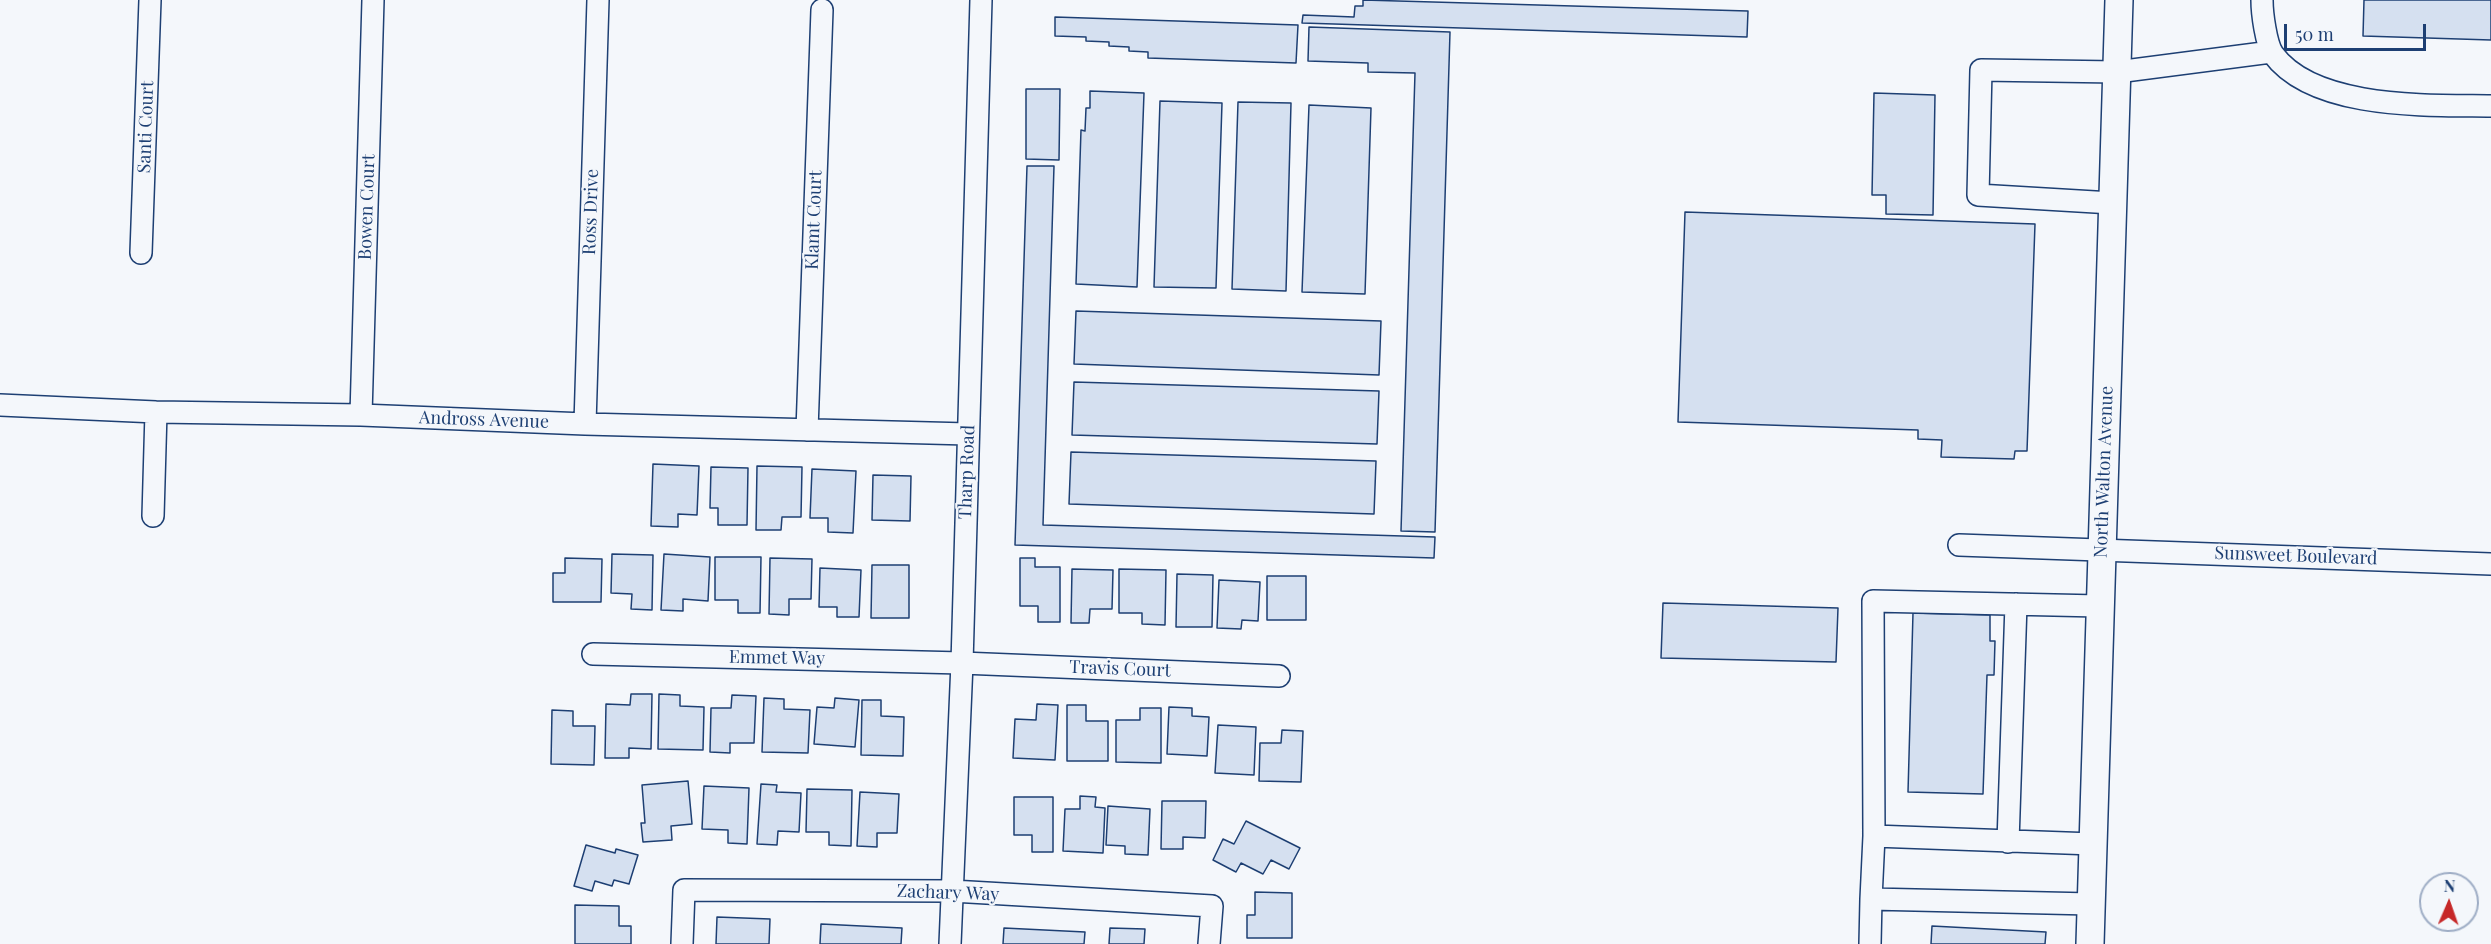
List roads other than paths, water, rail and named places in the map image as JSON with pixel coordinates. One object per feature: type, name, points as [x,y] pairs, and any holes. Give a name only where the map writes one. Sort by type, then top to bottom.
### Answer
[{"type":"main road","name":"North Walton Avenue","points":[[2090,944],[2119,0]]},
{"type":"street","name":"Santi Court","points":[[141,253],[150,0]]},
{"type":"street","name":"Bowen Court","points":[[361,415],[373,0]]},
{"type":"street","name":"Ross Drive","points":[[585,424],[598,0]]},
{"type":"street","name":"Tharp Road","points":[[950,944],[962,663],[981,0]]},
{"type":"street","points":[[2262,0],[2271,52],[2283,65],[2304,80],[2364,100],[2392,104],[2491,106]]},
{"type":"street","name":"Klamt Court","points":[[807,430],[822,10]]},
{"type":"street","points":[[2112,203],[1978,195],[1981,70],[2117,72],[2271,52]]},
{"type":"street","name":"Andross Avenue","points":[[0,405],[156,412],[361,415],[585,424],[968,434]]},
{"type":"street","points":[[153,516],[156,412]]},
{"type":"street","name":"Sunsweet Boulevard","points":[[1959,545],[2491,564]]},
{"type":"street","points":[[1870,944],[1874,836],[1873,601],[2099,606]]},
{"type":"street","points":[[2008,842],[2016,604]]},
{"type":"street","name":"Emmet Way","points":[[593,654],[962,663]]},
{"type":"street","name":"Travis Court","points":[[962,663],[1279,676]]},
{"type":"street","points":[[1874,836],[2093,844]]},
{"type":"street","name":"Zachary Way","points":[[682,944],[684,890],[952,891],[1212,906],[1209,944]]},
{"type":"street","points":[[1871,899],[2091,904]]}]
